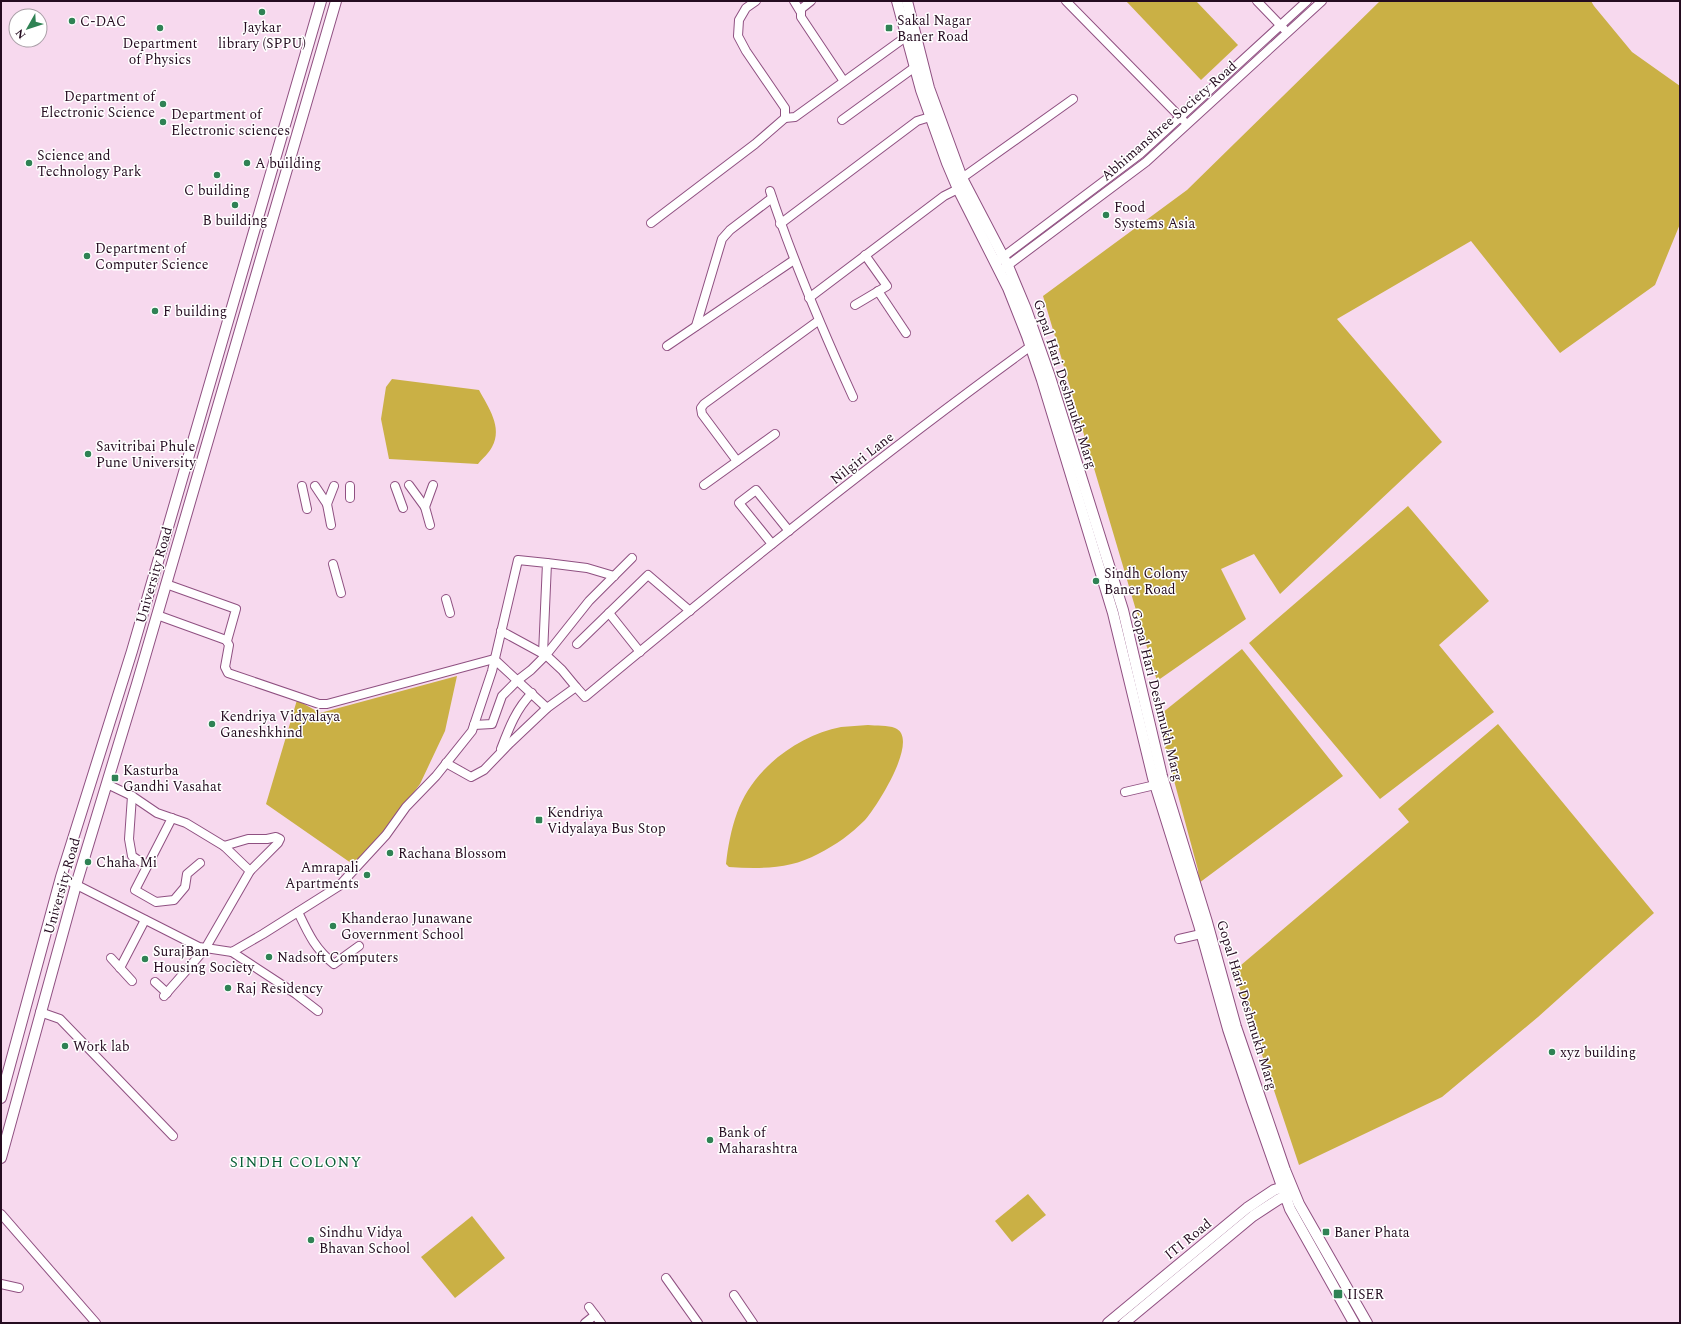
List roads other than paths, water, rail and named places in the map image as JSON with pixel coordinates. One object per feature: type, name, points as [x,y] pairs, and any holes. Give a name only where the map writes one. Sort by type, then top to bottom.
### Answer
[{"type":"main road","name":"University Road","points":[[1,1098],[61,877],[132,650],[321,1]]},
{"type":"main road","name":"University Road","points":[[1,1158],[76,885],[166,584],[336,1]]},
{"type":"main road","name":"Gopal Hari Deshmukh Marg","points":[[897,1],[915,67],[934,116],[958,189],[1002,264],[1026,309],[1050,377],[1112,594],[1155,785],[1201,934],[1228,1029],[1288,1191],[1367,1323]]},
{"type":"main road","name":"Gopal Hari Deshmukh Marg","points":[[907,1],[930,88],[934,116],[1002,264],[1031,346],[1112,594],[1124,618],[1162,776],[1207,922],[1236,1026],[1288,1191],[1290,1208],[1354,1323]]},
{"type":"main road","name":"ITI Road","points":[[1108,1323],[1124,1319],[1253,1216],[1279,1199],[1288,1191]]},
{"type":"street","points":[[756,1],[746,8],[739,20],[738,36],[746,51],[785,108],[785,118]]},
{"type":"street","points":[[794,1],[800,11],[801,17],[843,80]]},
{"type":"street","points":[[800,11],[812,1]]},
{"type":"street","points":[[1066,1],[1188,124]]},
{"type":"street","points":[[1257,1],[1287,33]]},
{"type":"street","name":"Abhimanshree Society Road","points":[[1002,264],[1140,154],[1307,1]]},
{"type":"street","name":"Abhimanshree Society Road","points":[[1002,264],[1146,162],[1322,1]]},
{"type":"street","points":[[651,223],[755,144],[785,118],[795,117],[843,80],[907,36]]},
{"type":"street","points":[[842,120],[915,67]]},
{"type":"street","points":[[962,178],[1073,99]]},
{"type":"street","points":[[780,224],[917,121],[934,116]]},
{"type":"street","points":[[809,298],[944,196],[958,189]]},
{"type":"street","points":[[696,326],[722,239],[730,230],[771,194],[780,224],[818,321],[853,396]]},
{"type":"street","points":[[855,304],[887,286],[865,255]]},
{"type":"street","points":[[667,346],[794,260]]},
{"type":"street","points":[[878,291],[906,333]]},
{"type":"street","points":[[737,461],[702,414],[701,408],[704,404],[818,321]]},
{"type":"street","name":"Nilgiri Lane","points":[[576,687],[585,697],[690,611],[710,592],[971,390],[1031,346]]},
{"type":"street","points":[[704,485],[775,434]]},
{"type":"street","points":[[409,485],[425,507],[430,526]]},
{"type":"street","points":[[302,486],[307,509]]},
{"type":"street","points":[[315,486],[327,504],[331,525]]},
{"type":"street","points":[[327,504],[334,486]]},
{"type":"street","points":[[350,486],[350,498]]},
{"type":"street","points":[[395,486],[403,508]]},
{"type":"street","points":[[425,507],[433,486]]},
{"type":"street","points":[[772,544],[740,503],[756,490],[789,531]]},
{"type":"street","points":[[474,725],[492,724],[502,696],[530,670],[589,601],[632,558]]},
{"type":"street","points":[[232,952],[339,886],[386,835],[406,806],[436,776],[472,730],[494,659],[518,560],[587,568],[614,576]]},
{"type":"street","points":[[544,655],[547,563]]},
{"type":"street","points":[[333,564],[341,593]]},
{"type":"street","points":[[577,644],[648,575],[690,611]]},
{"type":"street","points":[[166,584],[236,609],[227,641],[229,645],[224,667],[227,672],[323,704],[494,659]]},
{"type":"street","points":[[446,599],[450,613]]},
{"type":"street","points":[[609,613],[640,652]]},
{"type":"street","points":[[156,615],[227,641]]},
{"type":"street","points":[[446,763],[471,777],[484,770],[547,708],[576,687],[562,670],[544,655],[501,631]]},
{"type":"street","points":[[494,659],[547,708]]},
{"type":"street","points":[[499,754],[511,723],[522,703],[532,693]]},
{"type":"street","points":[[107,784],[132,796],[157,813],[186,823],[224,846],[250,871]]},
{"type":"street","points":[[1125,792],[1155,785]]},
{"type":"street","points":[[132,796],[129,839],[132,856],[147,866]]},
{"type":"street","points":[[172,818],[135,890],[156,902],[174,900],[185,887],[187,874],[200,863]]},
{"type":"street","points":[[155,982],[166,994],[205,949],[250,871],[278,843],[280,839],[276,837],[267,839],[248,839],[224,846]]},
{"type":"street","points":[[61,877],[144,920],[205,949],[232,952],[296,994],[318,1011]]},
{"type":"street","points":[[298,912],[312,941],[326,958],[334,964],[359,946]]},
{"type":"street","points":[[120,968],[144,920]]},
{"type":"street","points":[[1179,939],[1201,934]]},
{"type":"street","points":[[110,958],[132,981]]},
{"type":"street","points":[[40,1012],[60,1019],[173,1136]]},
{"type":"street","points":[[1,1214],[96,1323]]},
{"type":"street","points":[[666,1278],[698,1323]]},
{"type":"street","points":[[1,1284],[19,1288]]},
{"type":"street","points":[[734,1295],[753,1323]]},
{"type":"street","points":[[589,1307],[601,1323]]},
{"type":"street","points":[[585,1323],[595,1315]]},
{"type":"place","name":"Jaykar library (SPPU)","points":[[262,12]]},
{"type":"place","name":"C-DAC","points":[[72,21]]},
{"type":"place","name":"Department of Physics","points":[[160,28]]},
{"type":"place","name":"Sakal Nagar Baner Road","points":[[889,28]]},
{"type":"place","name":"Department of Electronic Science","points":[[163,104]]},
{"type":"place","name":"Department of Electronic sciences","points":[[163,122]]},
{"type":"place","name":"Science and Technology Park","points":[[29,163]]},
{"type":"place","name":"A building","points":[[247,163]]},
{"type":"place","name":"C building","points":[[217,175]]},
{"type":"place","name":"B building","points":[[235,205]]},
{"type":"place","name":"Food Systems Asia","points":[[1106,215]]},
{"type":"place","name":"Department of Computer Science","points":[[87,256]]},
{"type":"place","name":"F building","points":[[155,311]]},
{"type":"place","name":"Savitribai Phule Pune University","points":[[88,454]]},
{"type":"place","name":"Sindh Colony Baner Road","points":[[1096,581]]},
{"type":"place","name":"Kendriya Vidyalaya Ganeshkhind","points":[[212,724]]},
{"type":"place","name":"Kasturba Gandhi Vasahat","points":[[115,778]]},
{"type":"place","name":"Kendriya Vidyalaya Bus Stop","points":[[539,820]]},
{"type":"place","name":"Rachana Blossom","points":[[390,853]]},
{"type":"place","name":"Chaha Mi","points":[[88,862]]},
{"type":"place","name":"Amrapali Apartments","points":[[367,875]]},
{"type":"place","name":"Khanderao Junawane Government School","points":[[333,926]]},
{"type":"place","name":"Nadsoft Computers","points":[[269,957]]},
{"type":"place","name":"SurajBan Housing Society","points":[[145,959]]},
{"type":"place","name":"Raj Residency","points":[[228,988]]},
{"type":"place","name":"Work lab","points":[[65,1046]]},
{"type":"place","name":"xyz building","points":[[1552,1052]]},
{"type":"place","name":"Bank of Maharashtra","points":[[710,1140]]},
{"type":"place","name":"Baner Phata","points":[[1326,1232]]},
{"type":"place","name":"Sindhu Vidya Bhavan School","points":[[311,1240]]},
{"type":"place","name":"IISER","points":[[1338,1294]]},
{"type":"district","name":"SINDH COLONY","points":[[296,1162]]}]
